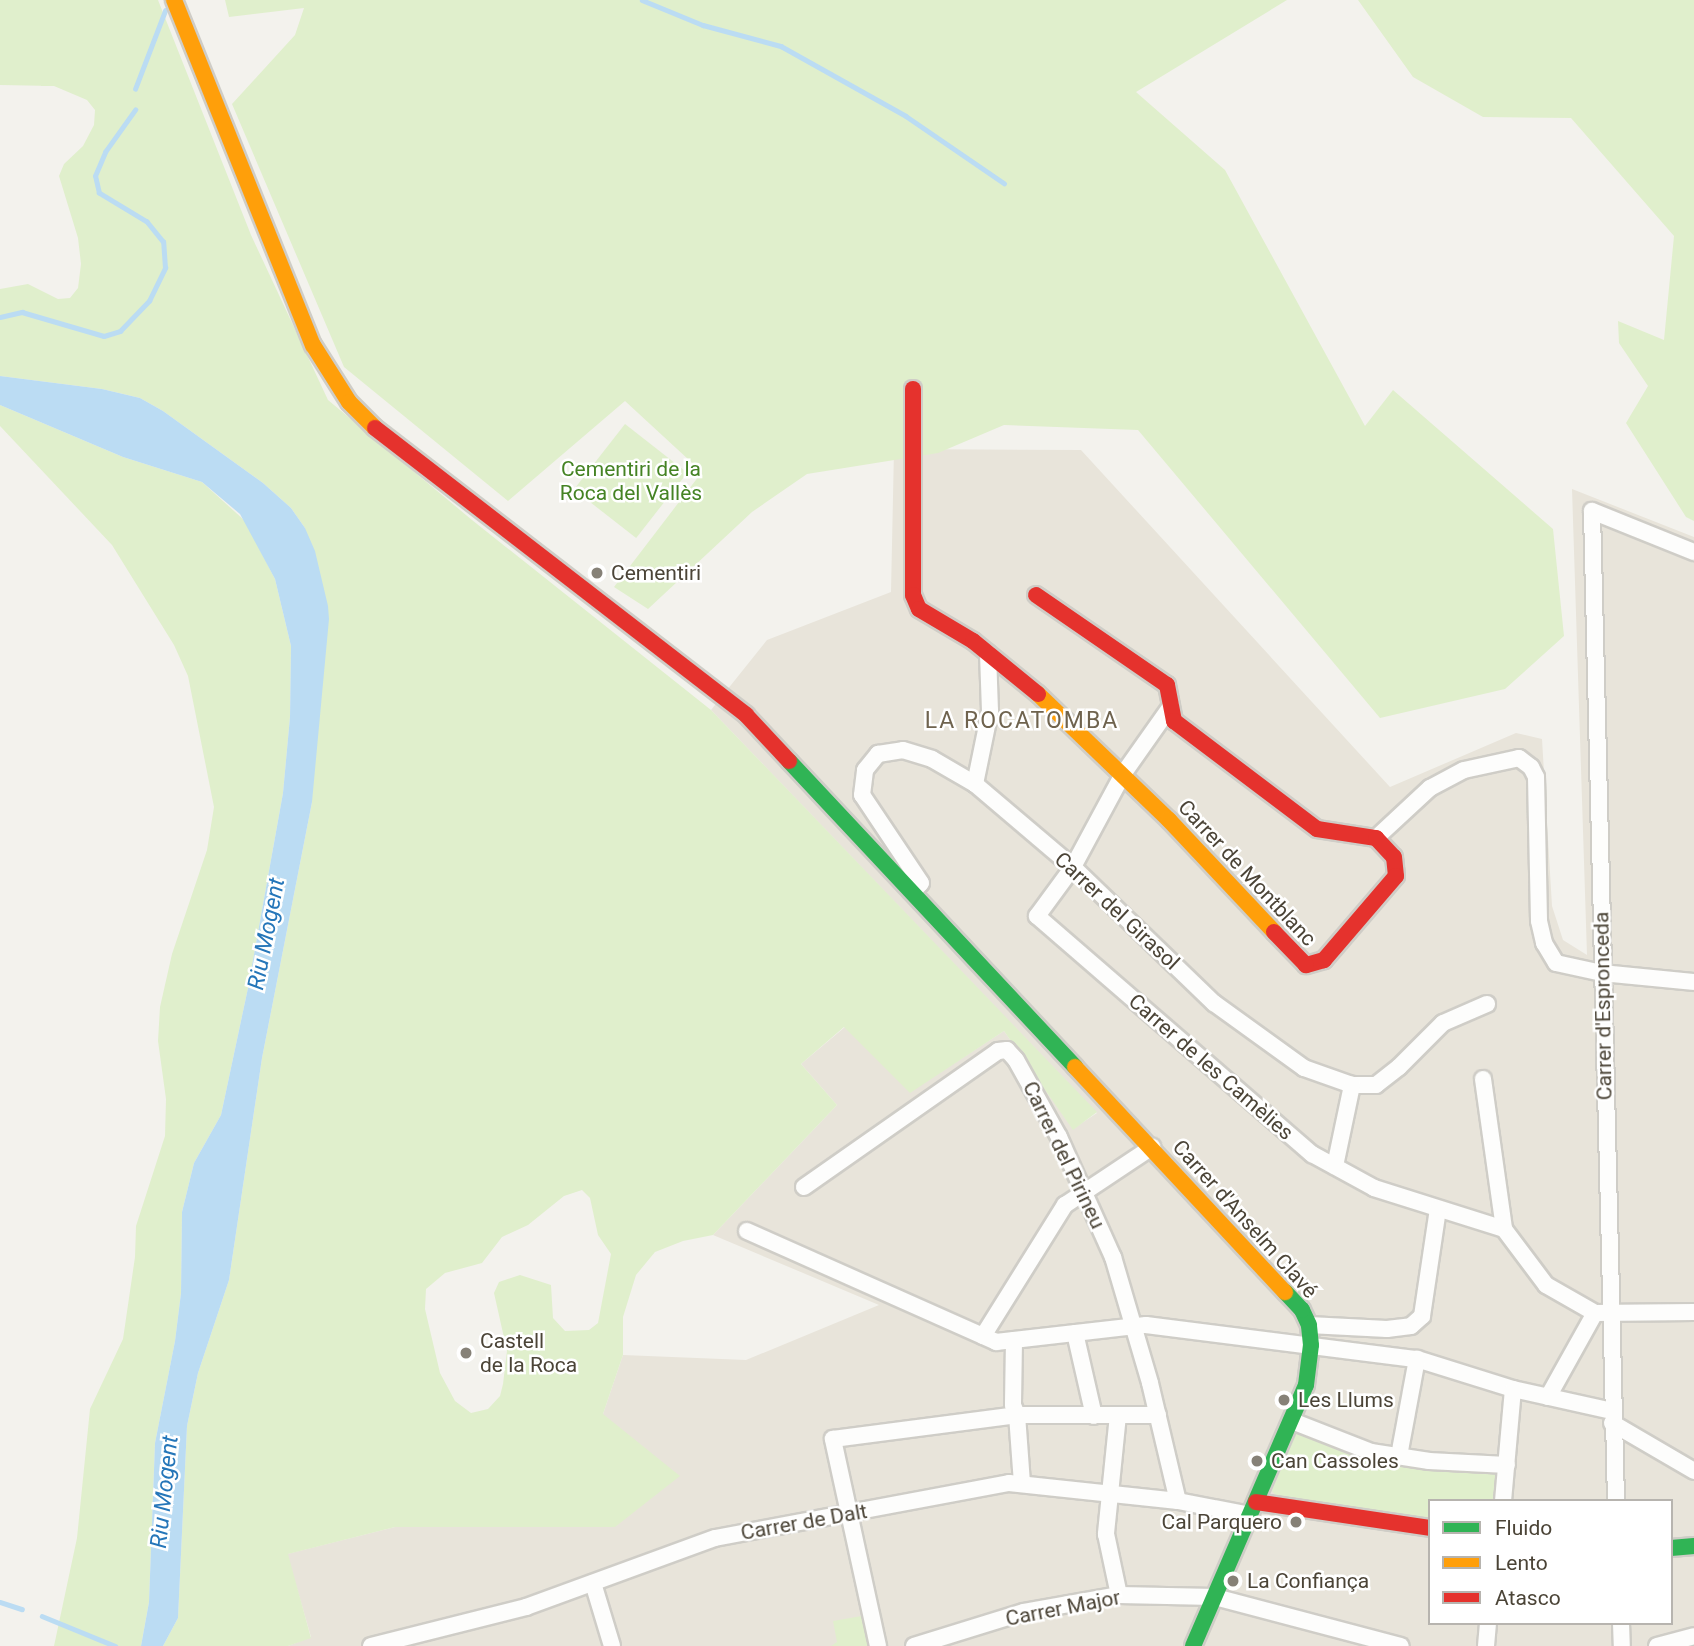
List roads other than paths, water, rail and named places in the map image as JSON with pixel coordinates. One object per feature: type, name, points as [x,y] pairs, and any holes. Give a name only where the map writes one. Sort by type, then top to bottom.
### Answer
[{"type":"street","name":"Carrer d'Anselm Clavé","points":[[174,0],[313,345],[349,402],[367,422],[746,715],[1302,1310],[1309,1325],[1311,1345],[1306,1385],[1193,1646]]},
{"type":"street","name":"Carrer de Montblanc","points":[[913,389],[913,595],[919,609],[988,653],[1062,714],[1306,965],[1324,961],[1396,876],[1394,857],[1376,838]]},
{"type":"street","name":"Carrer d'Espronceda","points":[[1616,1499],[1612,1417],[1602,1313],[1602,973],[1592,511],[1694,552]]},
{"type":"street","points":[[1036,595],[1167,685],[1174,721],[1317,829],[1376,838],[1430,788],[1464,770],[1519,758],[1531,767],[1536,777],[1539,921],[1544,943],[1556,963],[1602,973],[1694,982]]},
{"type":"street","points":[[975,784],[990,711],[988,653]]},
{"type":"street","name":"Carrer de les Camèlies","points":[[1171,706],[1122,774],[1073,867],[1037,916],[1312,1154],[1374,1188],[1504,1230]]},
{"type":"street","name":"Carrer del Girasol","points":[[913,891],[921,883],[862,795],[865,770],[878,754],[903,750],[932,759],[975,784],[1073,867],[1214,1003],[1304,1068],[1352,1085]]},
{"type":"street","points":[[1335,1166],[1352,1085],[1376,1085],[1399,1067],[1443,1023],[1487,1004]]},
{"type":"street","name":"Carrer del Pirineu","points":[[804,1187],[998,1051],[1007,1050],[1016,1060],[1059,1137],[1114,1257],[1158,1415],[1178,1501]]},
{"type":"street","points":[[1483,1079],[1504,1230],[1546,1285],[1602,1313],[1694,1312]]},
{"type":"street","points":[[983,1336],[1065,1205],[1152,1147]]},
{"type":"street","points":[[1309,1325],[1387,1329],[1411,1326],[1422,1315],[1438,1209]]},
{"type":"street","points":[[747,1231],[996,1342],[1146,1325],[1417,1359],[1612,1417],[1694,1471]]},
{"type":"street","points":[[1548,1397],[1602,1313]]},
{"type":"street","points":[[1075,1334],[1094,1416]]},
{"type":"street","points":[[1014,1340],[1013,1405],[1017,1415],[1023,1483]]},
{"type":"street","points":[[1399,1457],[1417,1359]]},
{"type":"street","points":[[1503,1499],[1513,1389]]},
{"type":"street","points":[[878,1646],[847,1514],[833,1439],[1017,1415],[1158,1415]]},
{"type":"street","points":[[1118,1415],[1106,1534],[1119,1595]]},
{"type":"street","points":[[1292,1421],[1371,1452],[1429,1461],[1507,1465]]},
{"type":"street","name":"Carrer de Dalt","points":[[371,1646],[526,1606],[715,1538],[1009,1483],[1253,1508]]},
{"type":"street","points":[[1253,1508],[1428,1528]]},
{"type":"street","points":[[1673,1548],[1694,1546]]},
{"type":"street","points":[[593,1583],[612,1646]]},
{"type":"street","name":"Carrer Major","points":[[914,1646],[1024,1612],[1119,1595],[1215,1597],[1401,1646]]},
{"type":"street","points":[[1486,1646],[1489,1625]]},
{"type":"street","points":[[1621,1625],[1622,1646]]},
{"type":"street","points":[[1343,1646],[1357,1634]]},
{"type":"street","points":[[1657,1646],[1694,1636]]},
{"type":"water","name":"Riu Mogent","points":[[0,376],[102,389],[140,398],[163,411],[263,483],[291,508],[305,528],[315,551],[328,606],[312,802],[262,1058],[229,1280],[198,1373],[187,1426],[178,1618],[163,1646],[141,1646],[149,1602],[155,1443],[175,1341],[181,1293],[182,1212],[194,1163],[221,1115],[248,988],[283,793],[290,717],[291,646],[275,579],[240,514],[202,482],[123,457],[0,405]]},
{"type":"waterway","points":[[642,0],[703,25],[781,46],[906,116],[1004,183]]},
{"type":"waterway","points":[[135,89],[165,11]]},
{"type":"waterway","points":[[0,317],[22,312],[104,336],[120,331],[149,301],[165,268],[163,242],[147,222],[99,193],[95,176],[105,152],[135,110]]},
{"type":"waterway","points":[[0,1602],[22,1609]]},
{"type":"waterway","points":[[42,1616],[115,1646]]},
{"type":"place","name":"Cementiri","points":[[597,573]]},
{"type":"place","name":"Castell de la Roca","points":[[466,1353]]},
{"type":"place","name":"Les Llums","points":[[1284,1400]]},
{"type":"place","name":"Can Cassoles","points":[[1257,1461]]},
{"type":"place","name":"Cal Parquero","points":[[1296,1522]]},
{"type":"place","name":"La Confiança","points":[[1233,1581]]},
{"type":"district","name":"LA ROCATOMBA","points":[[1022,721]]},
{"type":"park label","name":"Cementiri de la Roca del Vallès","points":[[631,481]]}]
